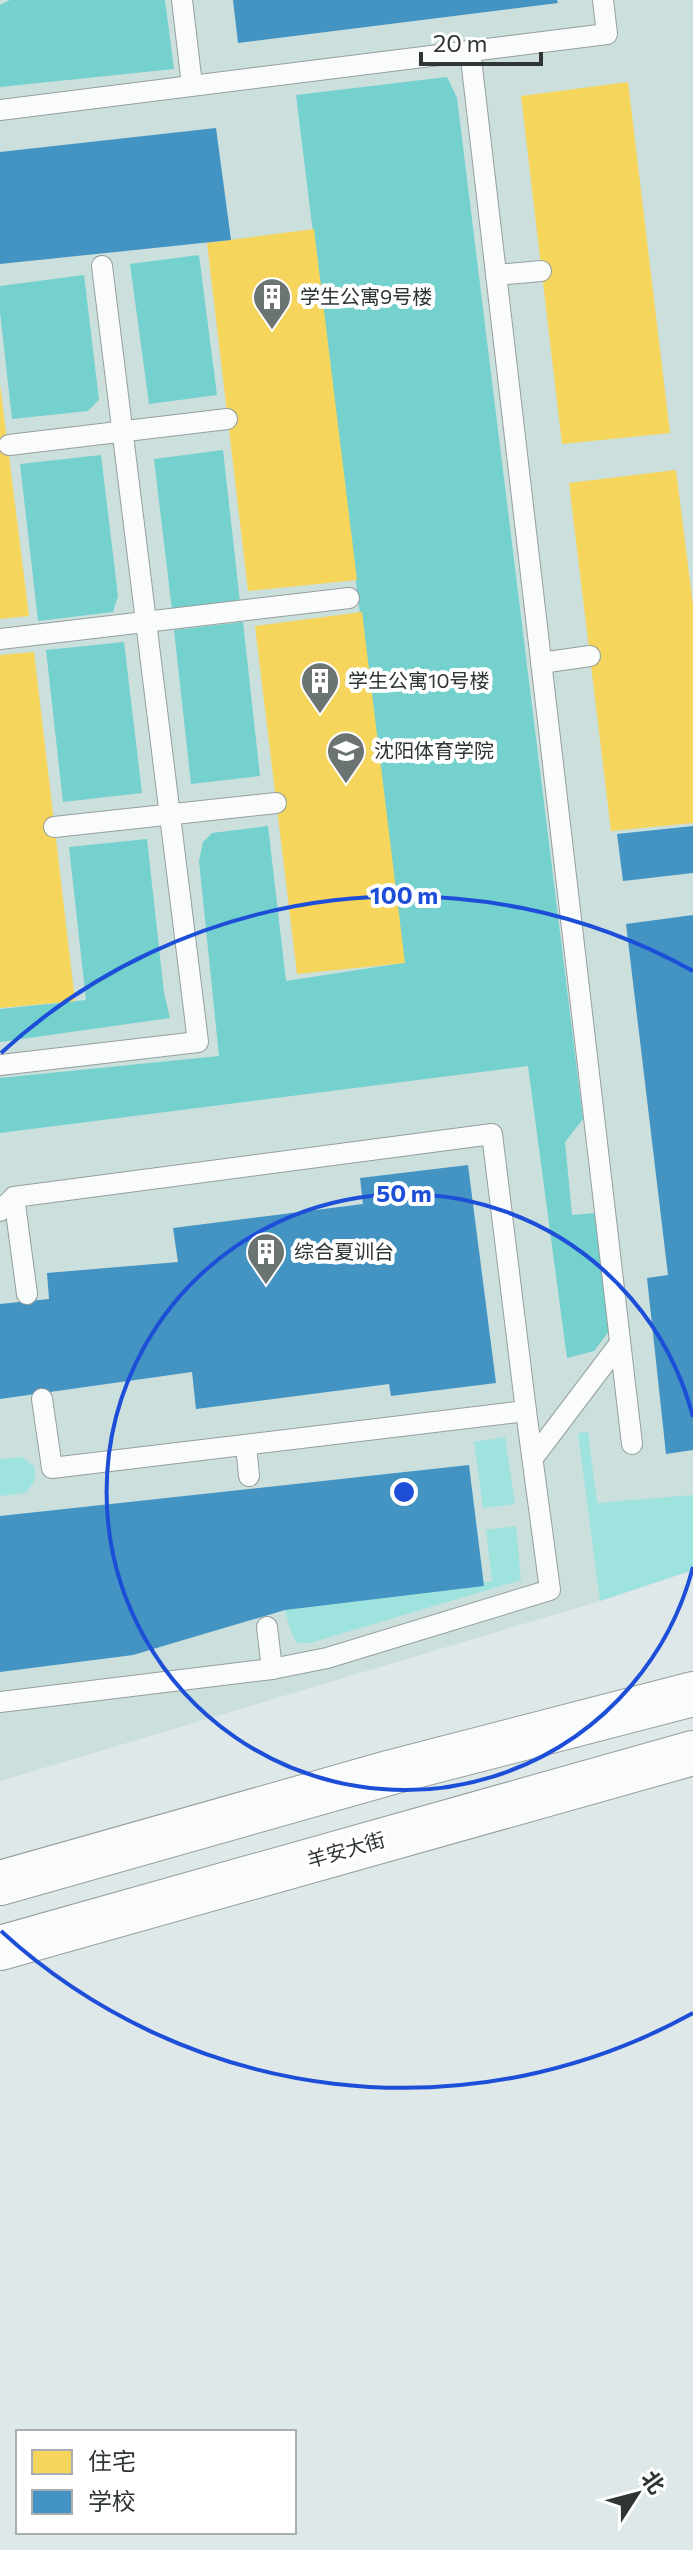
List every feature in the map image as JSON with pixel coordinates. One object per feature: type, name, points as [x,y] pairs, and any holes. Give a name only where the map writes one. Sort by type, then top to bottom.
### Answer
[{"type":"street","points":[[0,1883],[392,1772],[693,1694]]},
{"type":"street","name":"羊安大街","points":[[0,1948],[693,1753]]},
{"type":"lane","points":[[182,0],[192,85]]},
{"type":"lane","points":[[0,110],[607,34],[603,0]]},
{"type":"lane","points":[[470,50],[632,1444]]},
{"type":"lane","points":[[0,1065],[198,1042],[102,266]]},
{"type":"lane","points":[[496,275],[541,271]]},
{"type":"lane","points":[[9,445],[227,419]]},
{"type":"lane","points":[[0,639],[349,598]]},
{"type":"lane","points":[[541,663],[590,656]]},
{"type":"lane","points":[[54,827],[276,803]]},
{"type":"lane","points":[[0,1702],[272,1669],[327,1658],[550,1590],[492,1134],[7,1204],[27,1294]]},
{"type":"lane","points":[[533,1458],[620,1343]]},
{"type":"lane","points":[[42,1399],[52,1468],[526,1411]]},
{"type":"lane","points":[[246,1445],[249,1476]]},
{"type":"lane","points":[[267,1627],[272,1669]]},
{"type":"shaded area","name":"沈阳体育学院","points":[[0,0],[693,0],[693,1570],[600,1601],[0,1781]]},
{"type":"shaded area","points":[[10,0],[165,0],[174,69],[0,87],[0,5]]},
{"type":"shaded area","points":[[447,77],[457,98],[583,1119],[565,1142],[572,1215],[596,1213],[610,1330],[594,1351],[567,1358],[528,1066],[0,1133],[0,1078],[219,1056],[199,861],[203,842],[212,833],[268,826],[286,981],[403,963],[296,95]]},
{"type":"shaded area","points":[[199,255],[217,395],[149,404],[130,264]]},
{"type":"shaded area","points":[[84,275],[99,400],[88,411],[12,419],[0,286]]},
{"type":"shaded area","points":[[223,450],[240,602],[172,610],[154,459]]},
{"type":"shaded area","points":[[101,455],[118,596],[113,612],[38,621],[20,464]]},
{"type":"shaded area","points":[[243,622],[260,776],[191,784],[174,630]]},
{"type":"shaded area","points":[[124,642],[142,793],[63,802],[46,650]]},
{"type":"shaded area","points":[[147,839],[164,993],[170,1018],[0,1042],[0,1009],[86,1000],[69,847]]},
{"type":"shaded area","points":[[588,1432],[597,1503],[693,1495],[693,1570],[600,1601],[578,1433]]},
{"type":"shaded area","points":[[505,1437],[515,1504],[483,1508],[474,1442]]},
{"type":"shaded area","points":[[22,1457],[34,1466],[35,1481],[25,1493],[0,1496],[0,1459]]},
{"type":"shaded area","points":[[516,1526],[521,1580],[310,1643],[297,1643],[291,1632],[285,1610],[492,1581],[486,1530]]},
{"type":"building: 住宅","points":[[628,82],[670,433],[562,444],[521,96]]},
{"type":"building: 住宅","name":"学生公寓9号楼","points":[[314,229],[357,580],[248,591],[207,243]]},
{"type":"building: 住宅","points":[[0,384],[29,616],[0,619]]},
{"type":"building: 住宅","points":[[676,470],[693,605],[693,823],[611,831],[569,483]]},
{"type":"building: 住宅","name":"学生公寓10号楼","points":[[362,612],[405,963],[297,974],[255,626]]},
{"type":"building: 住宅","points":[[34,652],[75,1001],[0,1008],[0,655]]},
{"type":"building: 学校","points":[[233,0],[557,0],[558,3],[238,43]]},
{"type":"building: 学校","points":[[216,128],[231,240],[0,264],[0,152]]},
{"type":"building: 学校","points":[[693,826],[693,873],[623,881],[617,834]]},
{"type":"building: 学校","points":[[693,915],[693,1450],[666,1454],[647,1278],[668,1275],[626,924]]},
{"type":"building: 学校","name":"综合夏训台","points":[[468,1165],[496,1383],[391,1396],[389,1384],[196,1409],[192,1372],[0,1399],[0,1304],[49,1299],[47,1273],[178,1262],[173,1228],[363,1204],[360,1178]]},
{"type":"building: 学校","points":[[469,1465],[484,1586],[285,1610],[133,1655],[0,1672],[0,1516]]},
{"type":"place","name":"学生公寓9号楼","points":[[272,331]]},
{"type":"place","name":"学生公寓10号楼","points":[[320,715]]},
{"type":"place","name":"沈阳体育学院","points":[[346,785]]},
{"type":"place","name":"综合夏训台","points":[[266,1286]]}]
